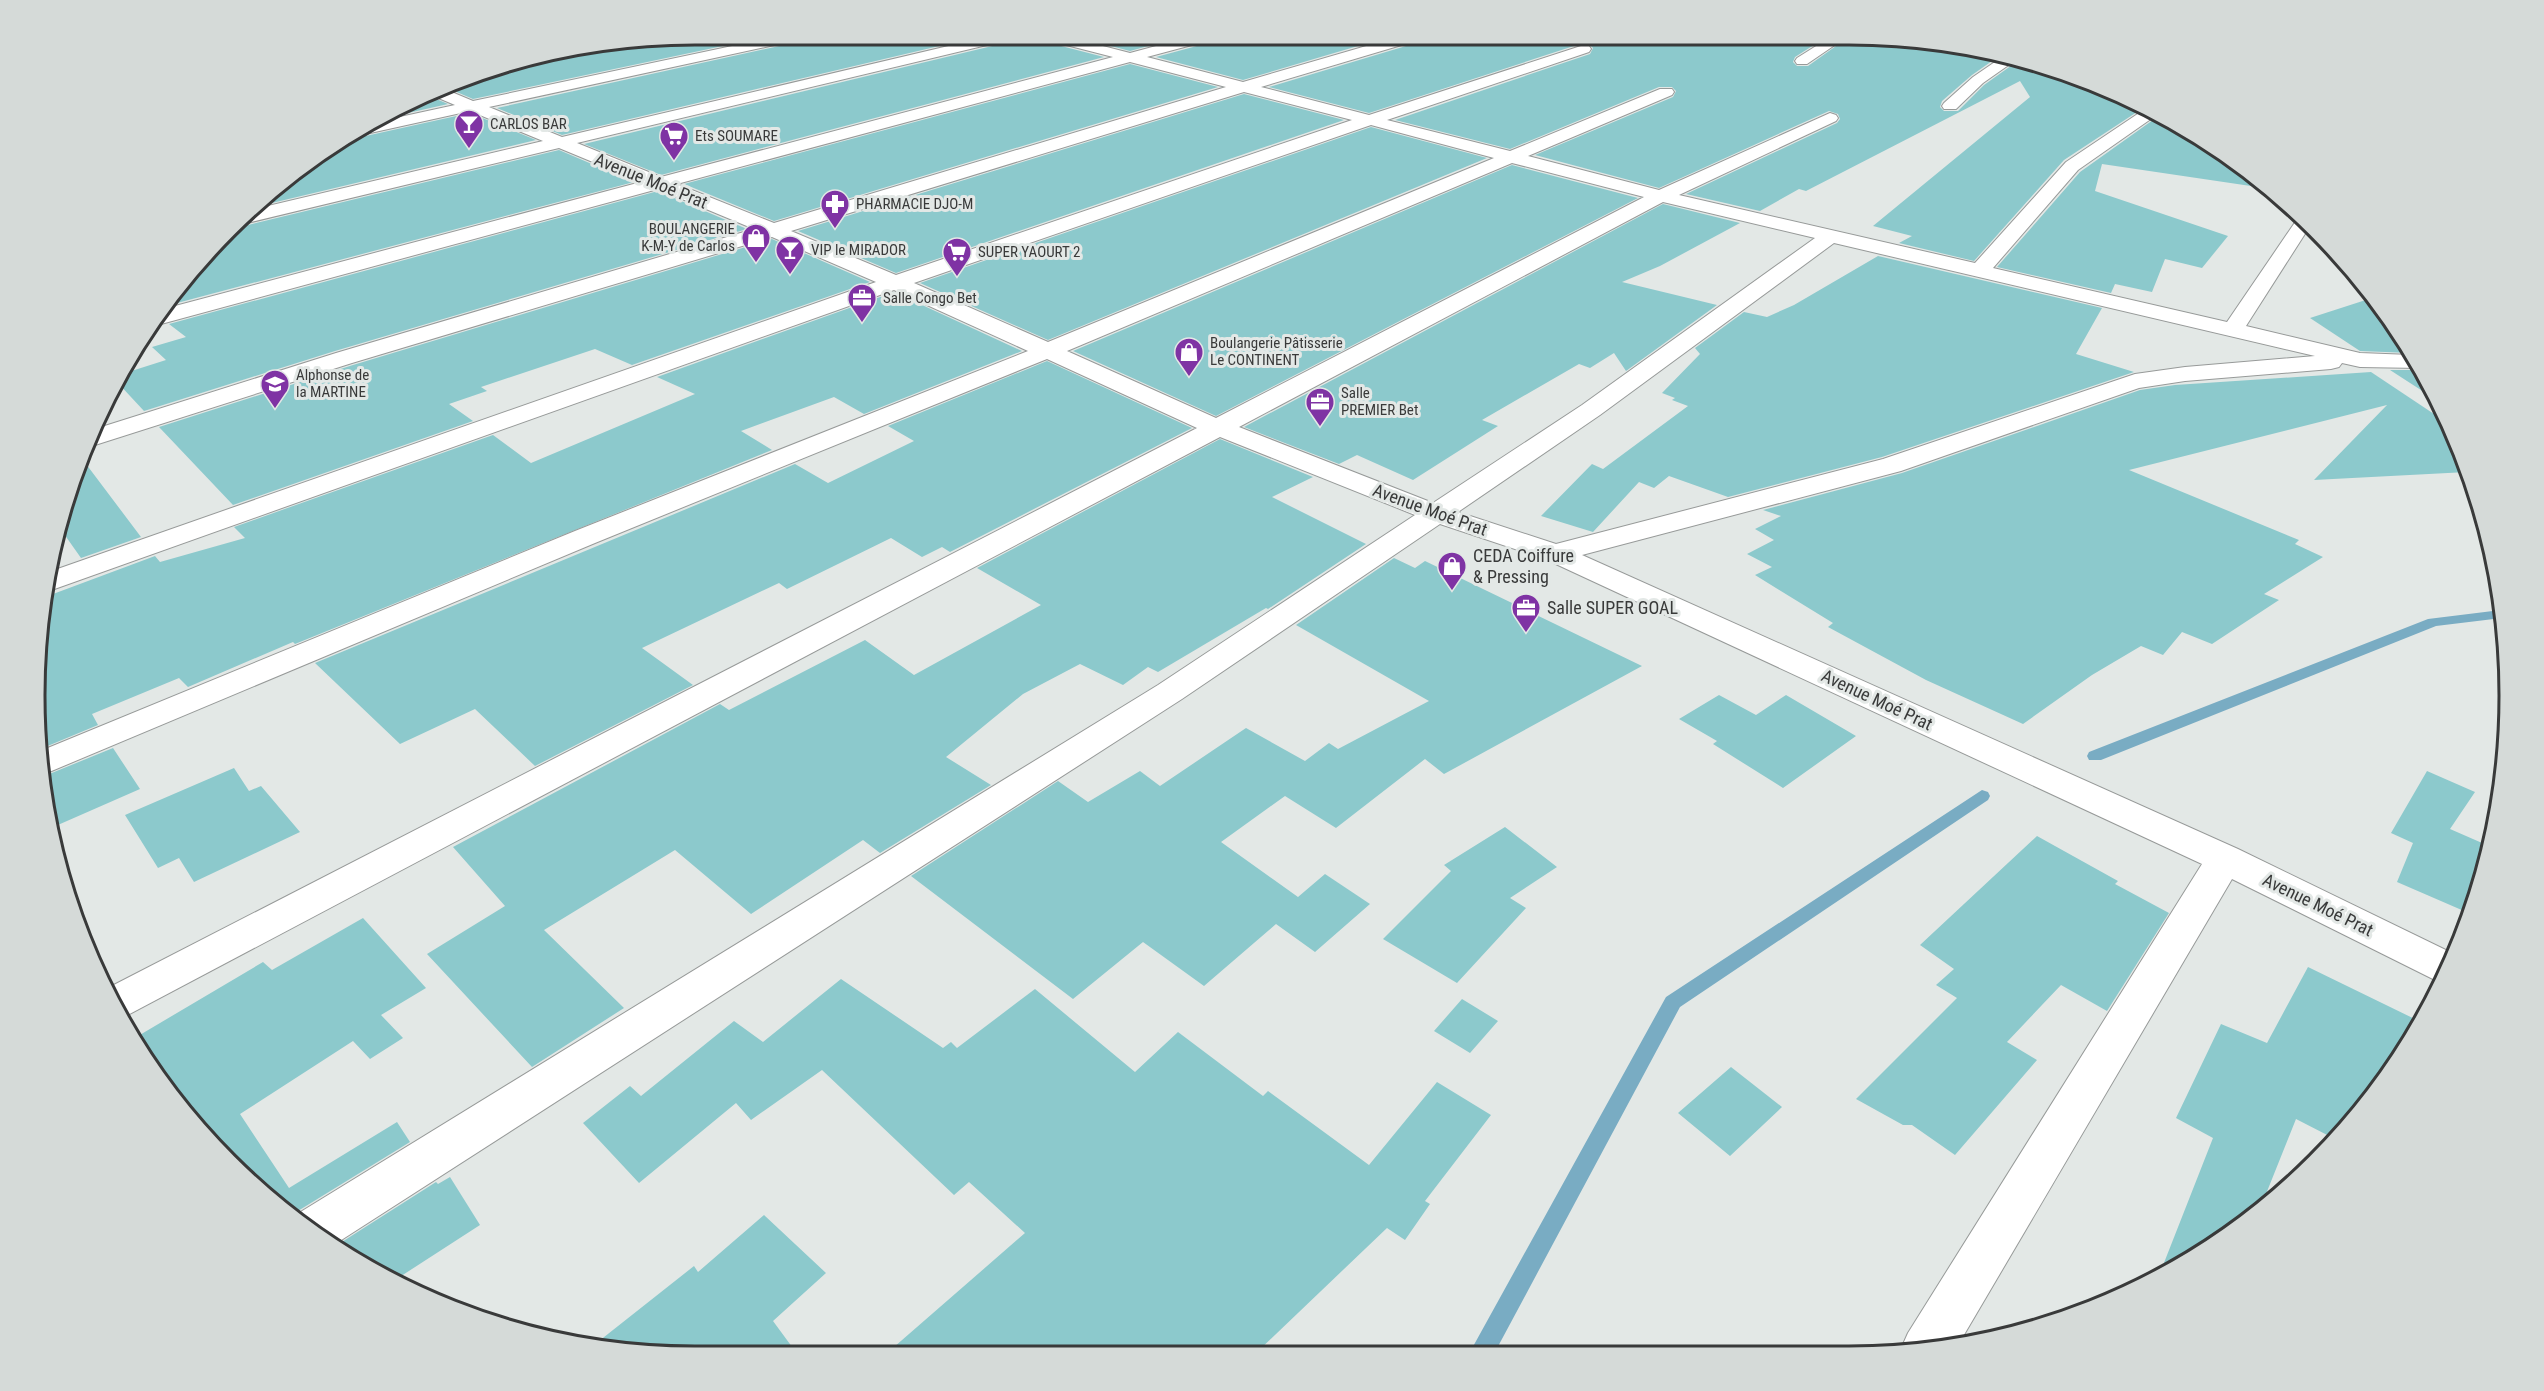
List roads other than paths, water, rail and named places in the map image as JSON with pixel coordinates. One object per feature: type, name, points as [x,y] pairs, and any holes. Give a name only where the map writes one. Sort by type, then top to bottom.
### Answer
[{"type":"street","points":[[383,125],[755,45]]},
{"type":"street","points":[[258,214],[969,45]]},
{"type":"street","points":[[1082,45],[1662,196],[2360,360]]},
{"type":"street","points":[[169,314],[1178,45]]},
{"type":"street","points":[[100,436],[344,358],[1386,45]]},
{"type":"street","points":[[1802,61],[1827,45]]},
{"type":"street","points":[[55,580],[894,282],[1368,120],[1584,49]]},
{"type":"street","points":[[1950,106],[1978,80],[2002,63]]},
{"type":"street","points":[[49,760],[585,537],[1047,351],[1666,92]]},
{"type":"street","name":"Avenue Moé Prat","points":[[445,96],[894,282],[1216,427],[1434,513],[1555,553],[2225,859],[2440,965]]},
{"type":"street","points":[[1980,270],[2072,166],[2145,117]]},
{"type":"street","points":[[121,1001],[1662,196],[1830,118]]},
{"type":"street","points":[[2233,329],[2300,228]]},
{"type":"street","points":[[320,1226],[1170,692],[1591,410],[1832,235]]},
{"type":"street","points":[[1555,553],[1892,465],[2135,381],[2185,374],[2360,360],[2407,362]]},
{"type":"street","points":[[1933,1340],[2225,859]]},
{"type":"waterway","points":[[2095,756],[2433,622],[2493,615]]},
{"type":"waterway","points":[[1485,1346],[1673,1002],[1982,796]]},
{"type":"place","name":"CARLOS BAR","points":[[469,150]]},
{"type":"place","name":"Ets SOUMARE","points":[[674,162]]},
{"type":"place","name":"PHARMACIE DJO-M","points":[[835,230]]},
{"type":"place","name":"BOULANGERIE K-M-Y de Carlos","points":[[756,264]]},
{"type":"place","name":"VIP le MIRADOR","points":[[790,276]]},
{"type":"place","name":"SUPER YAOURT 2","points":[[957,278]]},
{"type":"place","name":"Salle Congo Bet","points":[[862,324]]},
{"type":"place","name":"Boulangerie Pâtisserie Le CONTINENT","points":[[1189,378]]},
{"type":"place","name":"Alphonse de la MARTINE","points":[[275,410]]},
{"type":"place","name":"Salle PREMIER Bet","points":[[1320,428]]},
{"type":"place","name":"CEDA Coiffure & Pressing","points":[[1452,592]]},
{"type":"place","name":"Salle SUPER GOAL","points":[[1526,634]]}]
